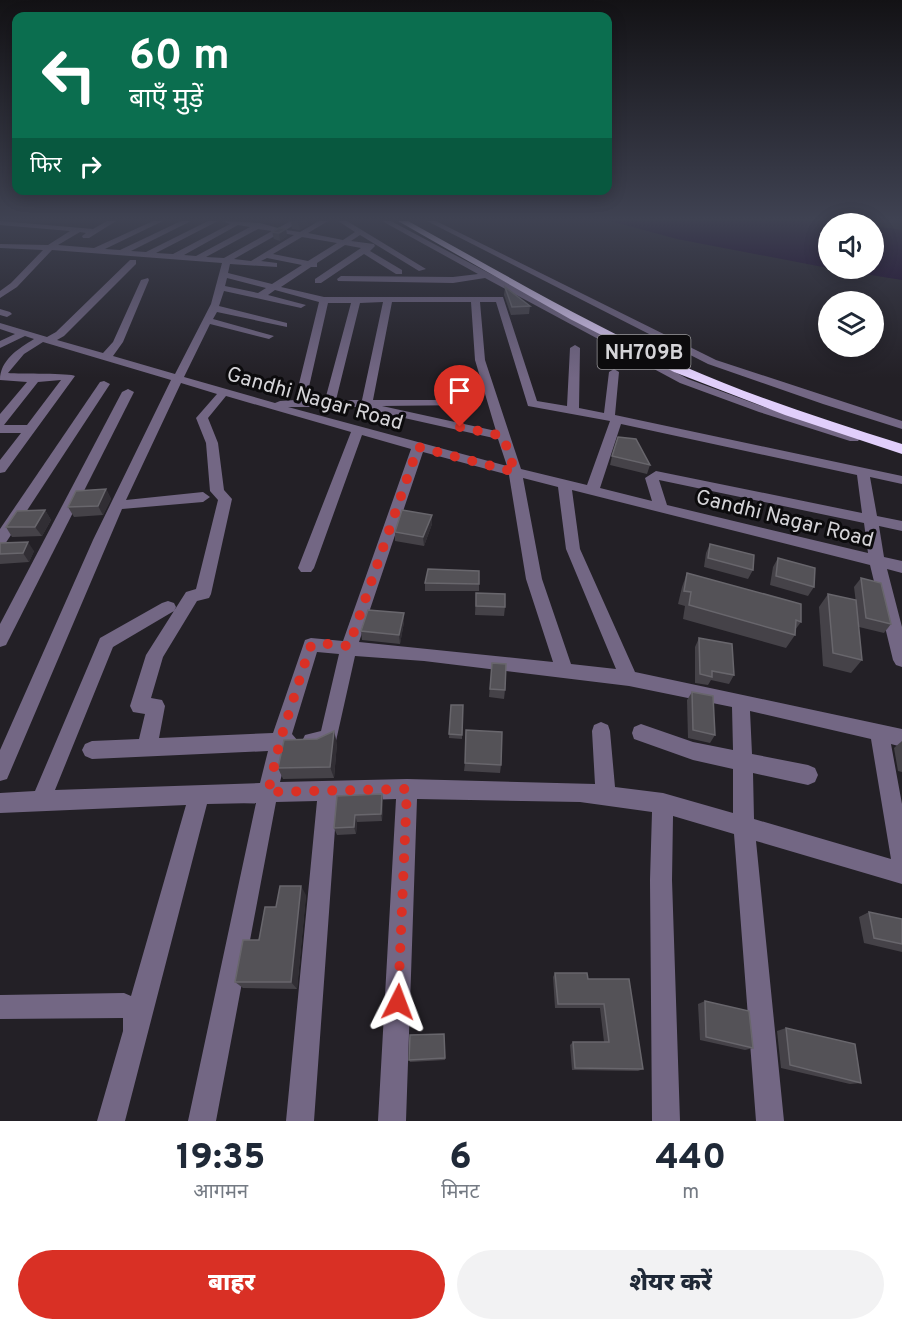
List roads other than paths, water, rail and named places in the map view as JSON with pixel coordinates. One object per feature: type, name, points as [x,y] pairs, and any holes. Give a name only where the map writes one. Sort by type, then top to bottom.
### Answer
[{"type":"highway","name":"NH709B","points":[[498,273],[678,368],[808,418],[902,449]]},
{"type":"highway","name":"NH709B","points":[[517,273],[688,362],[825,413],[902,437]]},
{"type":"street","points":[[0,295],[25,273]]},
{"type":"street","points":[[0,377],[20,352],[60,334],[122,273]]},
{"type":"street","points":[[0,772],[117,505],[177,378],[211,315],[225,273]]},
{"type":"street","points":[[239,273],[274,287],[324,300],[500,299],[532,404],[573,410],[902,480]]},
{"type":"street","points":[[260,296],[296,273]]},
{"type":"street","points":[[318,281],[330,273]]},
{"type":"street","points":[[484,273],[684,381],[763,410],[902,454]]},
{"type":"street","points":[[537,273],[712,362],[902,425]]},
{"type":"street","points":[[341,279],[453,280],[487,275]]},
{"type":"street","points":[[105,357],[112,352],[120,340],[130,309],[145,280]]},
{"type":"street","points":[[221,288],[301,305]]},
{"type":"street","points":[[300,403],[324,300]]},
{"type":"street","points":[[475,300],[480,360],[515,472],[534,579],[564,670]]},
{"type":"street","points":[[330,403],[356,301]]},
{"type":"street","points":[[367,402],[388,301]]},
{"type":"street","points":[[211,315],[285,325]]},
{"type":"street","points":[[211,315],[269,336]]},
{"type":"street","name":"Gandhi Nagar Road","points":[[2,317],[24,333],[358,431],[902,567]]},
{"type":"street","points":[[0,345],[24,333]]},
{"type":"street","points":[[573,410],[575,348]]},
{"type":"street","points":[[592,491],[613,419],[614,372]]},
{"type":"street","points":[[0,377],[34,379],[70,376],[0,469]]},
{"type":"street","points":[[0,422],[34,379]]},
{"type":"street","points":[[0,540],[105,384]]},
{"type":"street","points":[[0,640],[128,392]]},
{"type":"street","points":[[147,748],[156,706],[139,706],[155,655],[192,596],[203,594],[216,543],[225,499],[217,491],[212,442],[202,418],[224,392]]},
{"type":"street","points":[[367,402],[373,408],[503,436]]},
{"type":"street","points":[[265,404],[470,402]]},
{"type":"street","points":[[0,429],[31,429]]},
{"type":"street","points":[[306,568],[358,431]]},
{"type":"street","points":[[92,750],[321,740],[328,737],[349,646],[418,447]]},
{"type":"street","points":[[863,472],[877,561],[901,653]]},
{"type":"street","points":[[661,508],[652,482],[653,476],[656,475],[902,526]]},
{"type":"street","points":[[564,484],[573,549],[629,678]]},
{"type":"street","points":[[117,505],[203,497]]},
{"type":"street","points":[[0,545],[50,543]]},
{"type":"street","points":[[41,801],[104,645],[111,638],[168,607]]},
{"type":"street","points":[[202,1121],[268,792],[280,741],[311,645],[349,646],[629,678],[741,700],[902,738]]},
{"type":"street","points":[[741,700],[744,826],[770,1121]]},
{"type":"street","points":[[601,730],[606,795]]},
{"type":"street","points":[[879,732],[902,861]]},
{"type":"street","points":[[641,733],[693,751],[808,775]]},
{"type":"street","points":[[0,803],[200,794],[407,789],[580,792],[663,803],[902,873]]},
{"type":"street","points":[[392,1121],[407,789]]},
{"type":"street","points":[[300,1121],[328,791]]},
{"type":"street","points":[[111,1121],[200,794]]},
{"type":"street","points":[[663,803],[661,880],[666,1121]]},
{"type":"street","points":[[0,1007],[124,1005],[132,1008],[138,1017]]}]
